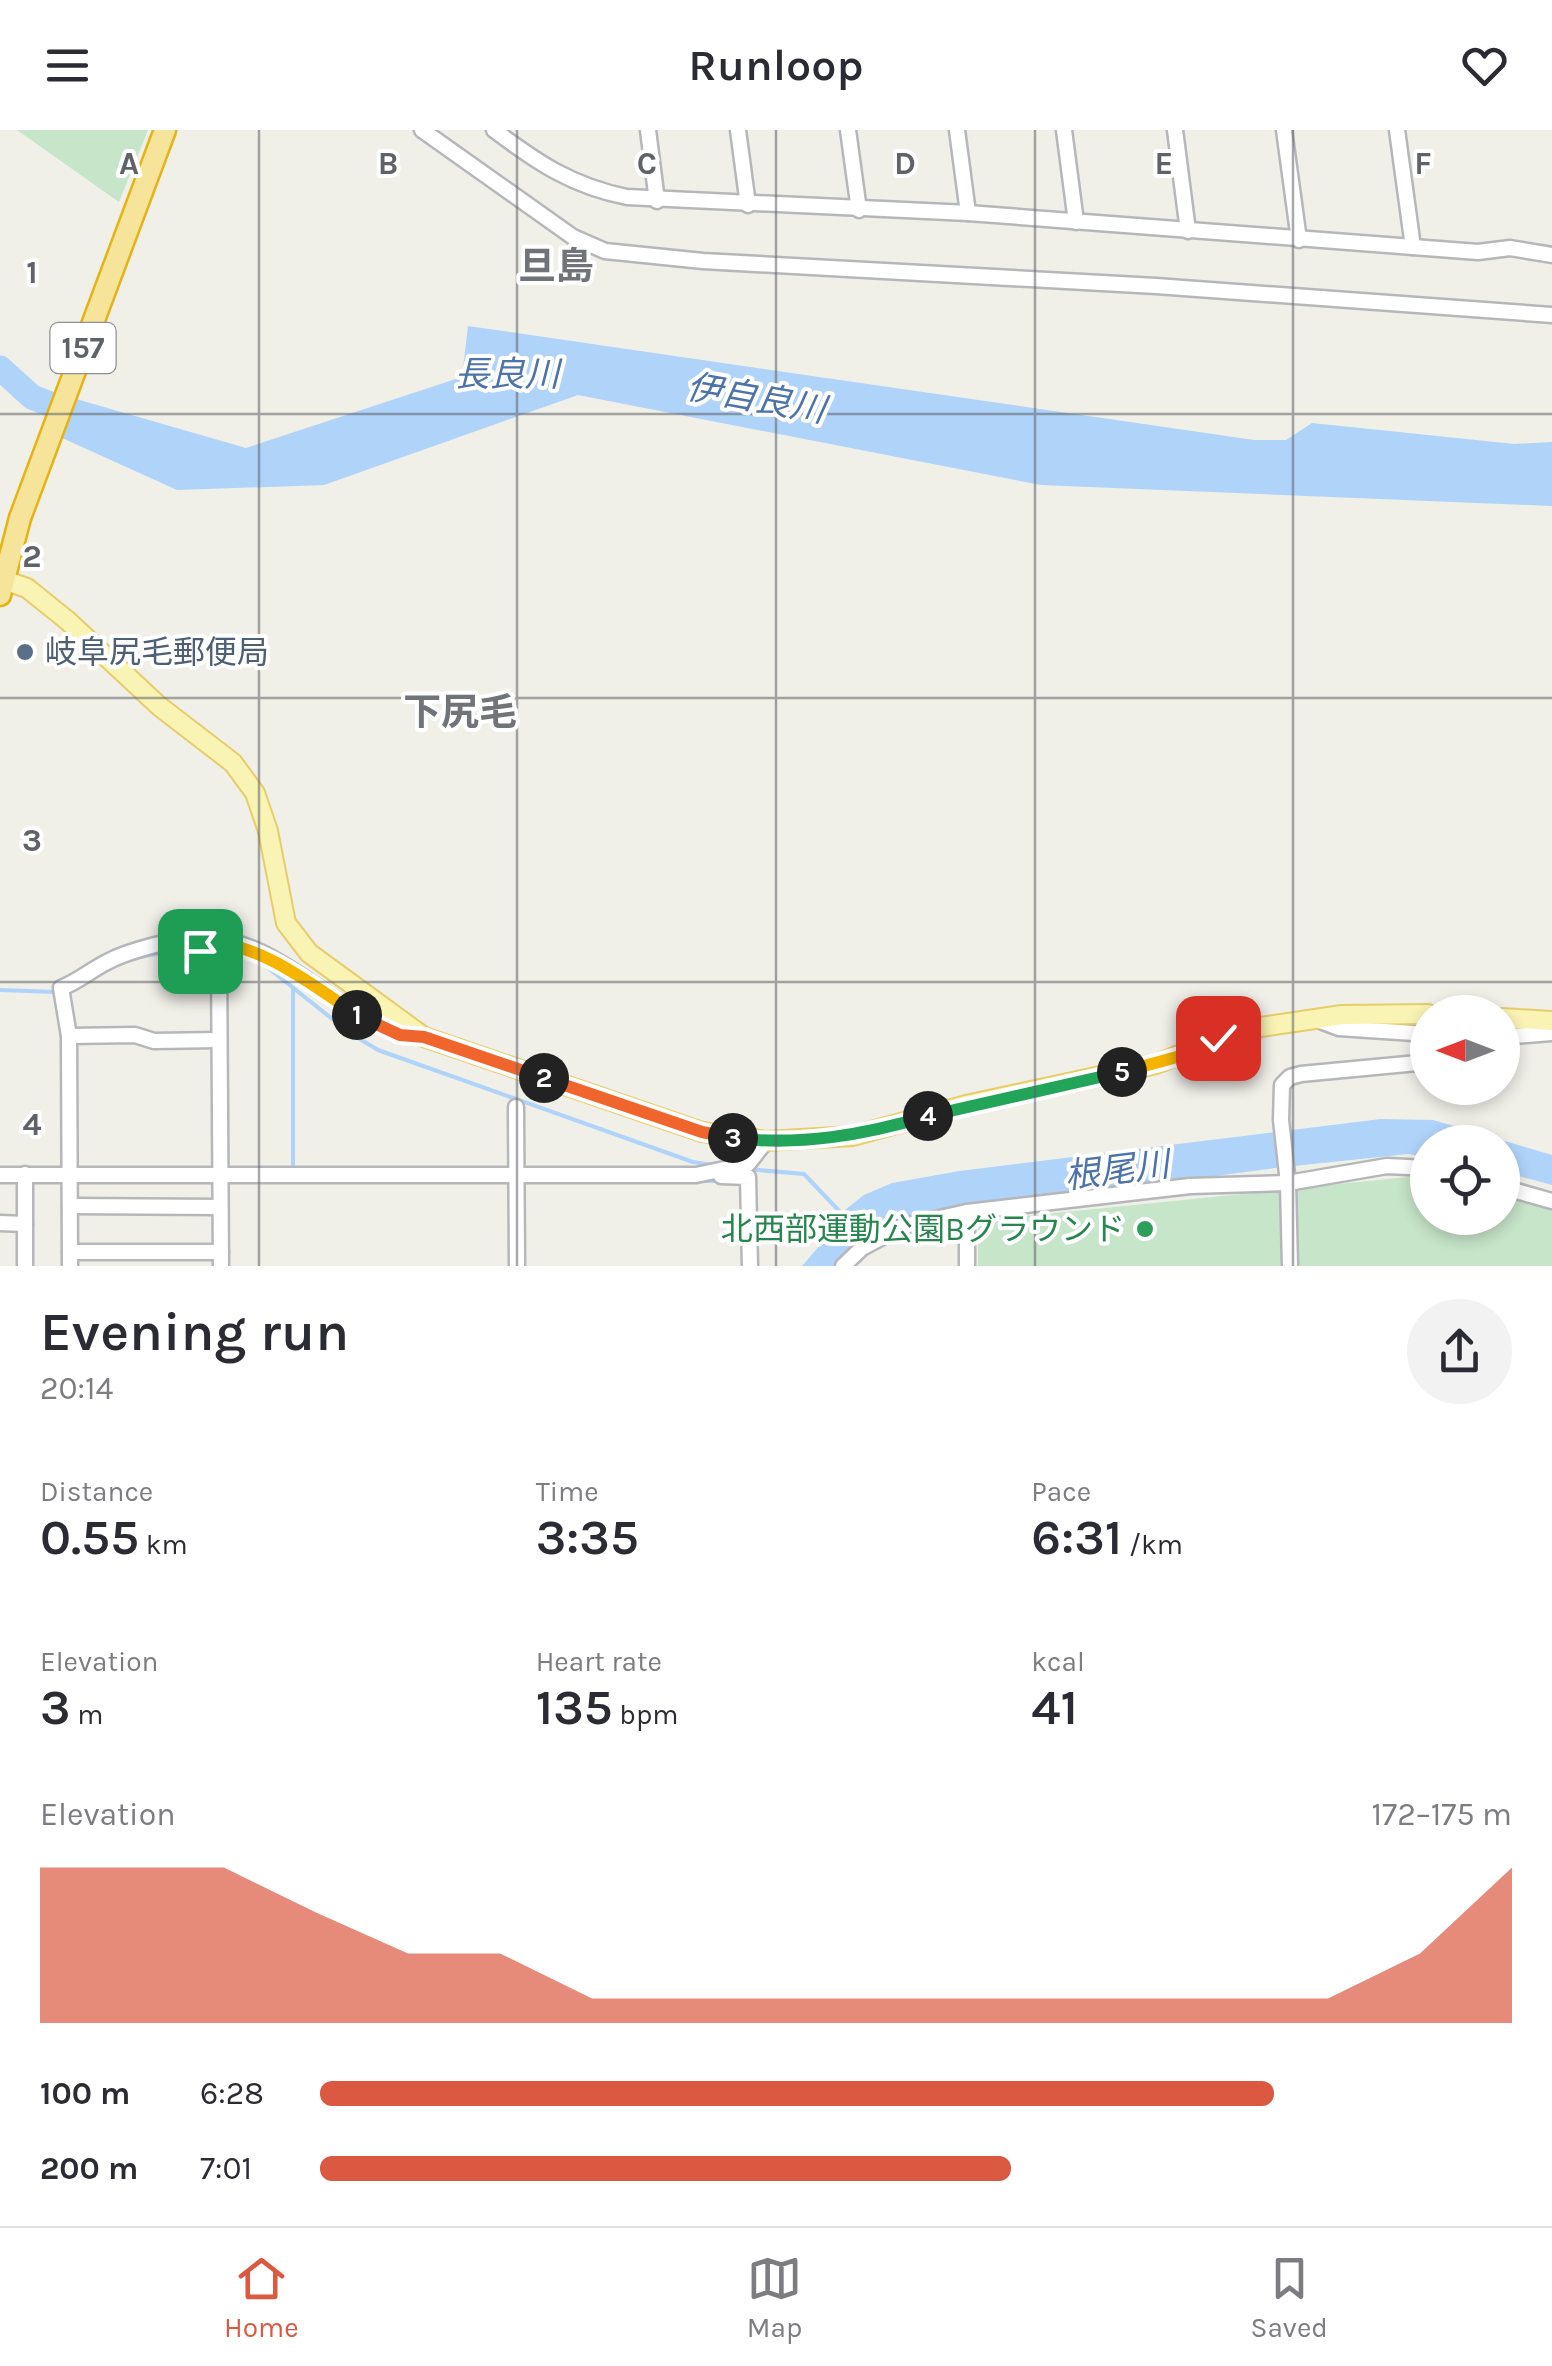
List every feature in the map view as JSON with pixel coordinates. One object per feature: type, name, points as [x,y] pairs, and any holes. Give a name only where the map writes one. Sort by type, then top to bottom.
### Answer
[{"type":"highway","name":"157","points":[[3,580],[20,518],[164,130]]},
{"type":"main road","points":[[3,580],[27,588],[159,706],[233,763],[255,793],[268,831],[286,923],[299,942],[340,977],[424,1037],[702,1132],[766,1141],[853,1136],[966,1106],[1156,1064],[1248,1029],[1314,1018],[1410,1015]]},
{"type":"main road","points":[[1520,1019],[1552,1021]]},
{"type":"street","points":[[422,130],[573,237],[604,251],[703,261],[1098,282],[1552,315]]},
{"type":"street","points":[[494,130],[545,168],[597,192],[657,200],[968,213],[1412,248],[1478,252],[1510,248],[1552,256]]},
{"type":"street","points":[[648,130],[657,200]]},
{"type":"street","points":[[738,130],[748,205]]},
{"type":"street","points":[[848,130],[859,210]]},
{"type":"street","points":[[956,130],[968,213]]},
{"type":"street","points":[[1064,130],[1076,222]]},
{"type":"street","points":[[1174,130],[1188,231]]},
{"type":"street","points":[[1284,130],[1299,240]]},
{"type":"street","points":[[1397,130],[1412,248]]},
{"type":"street","points":[[194,938],[200,951],[219,955],[221,1259],[70,1259],[69,1036],[60,988],[126,954],[194,938],[227,940],[288,968],[362,1018],[400,1035],[424,1037]]},
{"type":"street","points":[[1314,1018],[1338,1028],[1410,1033]]},
{"type":"street","points":[[1520,1035],[1552,1033]]},
{"type":"street","points":[[69,1036],[136,1035],[154,1042],[219,1040]]},
{"type":"street","points":[[1290,1266],[1282,1085],[1290,1077],[1410,1064]]},
{"type":"street","points":[[516,1107],[518,1266]]},
{"type":"street","points":[[696,1174],[748,1164],[766,1141]]},
{"type":"street","points":[[843,1266],[862,1248],[902,1226],[967,1212],[1190,1186],[1288,1183],[1410,1165]]},
{"type":"street","points":[[24,1174],[25,1266]]},
{"type":"street","points":[[0,1175],[748,1177],[750,1266]]},
{"type":"street","points":[[1520,1192],[1552,1201]]},
{"type":"street","points":[[70,1206],[220,1207]]},
{"type":"street","points":[[967,1212],[967,1266]]},
{"type":"street","points":[[0,1224],[25,1224]]},
{"type":"green space","points":[[17,130],[148,130],[119,202]]},
{"type":"green space","points":[[1410,1177],[1410,1235],[1520,1235],[1520,1200],[1552,1209],[1552,1266],[978,1266],[978,1221]]},
{"type":"water","name":"長良川","points":[[468,326],[1254,440],[1286,440],[1312,423],[1514,444],[1552,442],[1552,506],[1041,485],[578,395],[324,485],[177,490],[60,437],[76,399],[246,448],[462,377]]},
{"type":"water","name":"根尾川","points":[[1381,1119],[1433,1120],[1450,1125],[1410,1125],[1410,1154],[1275,1168],[899,1218],[856,1244],[836,1266],[802,1266],[845,1210],[864,1195],[892,1183],[960,1171]]},
{"type":"water","points":[[1520,1146],[1552,1155],[1552,1185],[1520,1177]]},
{"type":"waterway","name":"伊自良川","points":[[0,368],[32,397],[83,417]]},
{"type":"waterway","points":[[132,959],[191,946]]},
{"type":"waterway","points":[[253,956],[350,1033],[378,1050],[693,1162],[712,1165]]},
{"type":"waterway","points":[[293,988],[293,1173]]},
{"type":"waterway","points":[[0,990],[55,992]]},
{"type":"waterway","points":[[746,1169],[804,1174],[844,1216]]},
{"type":"waterway","points":[[700,1181],[715,1181],[718,1176]]},
{"type":"waterway","points":[[0,1182],[20,1182]]},
{"type":"waterway","points":[[30,1182],[65,1182]]},
{"type":"waterway","points":[[75,1182],[130,1182]]},
{"type":"place","name":"岐阜尻毛郵便局","points":[[25,652]]},
{"type":"place","name":"北西部運動公園Bグラウンド","points":[[1145,1229]]},
{"type":"district","name":"旦島","points":[[556,266]]},
{"type":"district","name":"下尻毛","points":[[460,712]]},
{"type":"route","points":[[200,951],[194,938],[227,940],[246,946],[288,968],[362,1018],[400,1035],[424,1037],[702,1132],[766,1141],[853,1136],[966,1106],[1156,1064],[1218,1038]]}]
